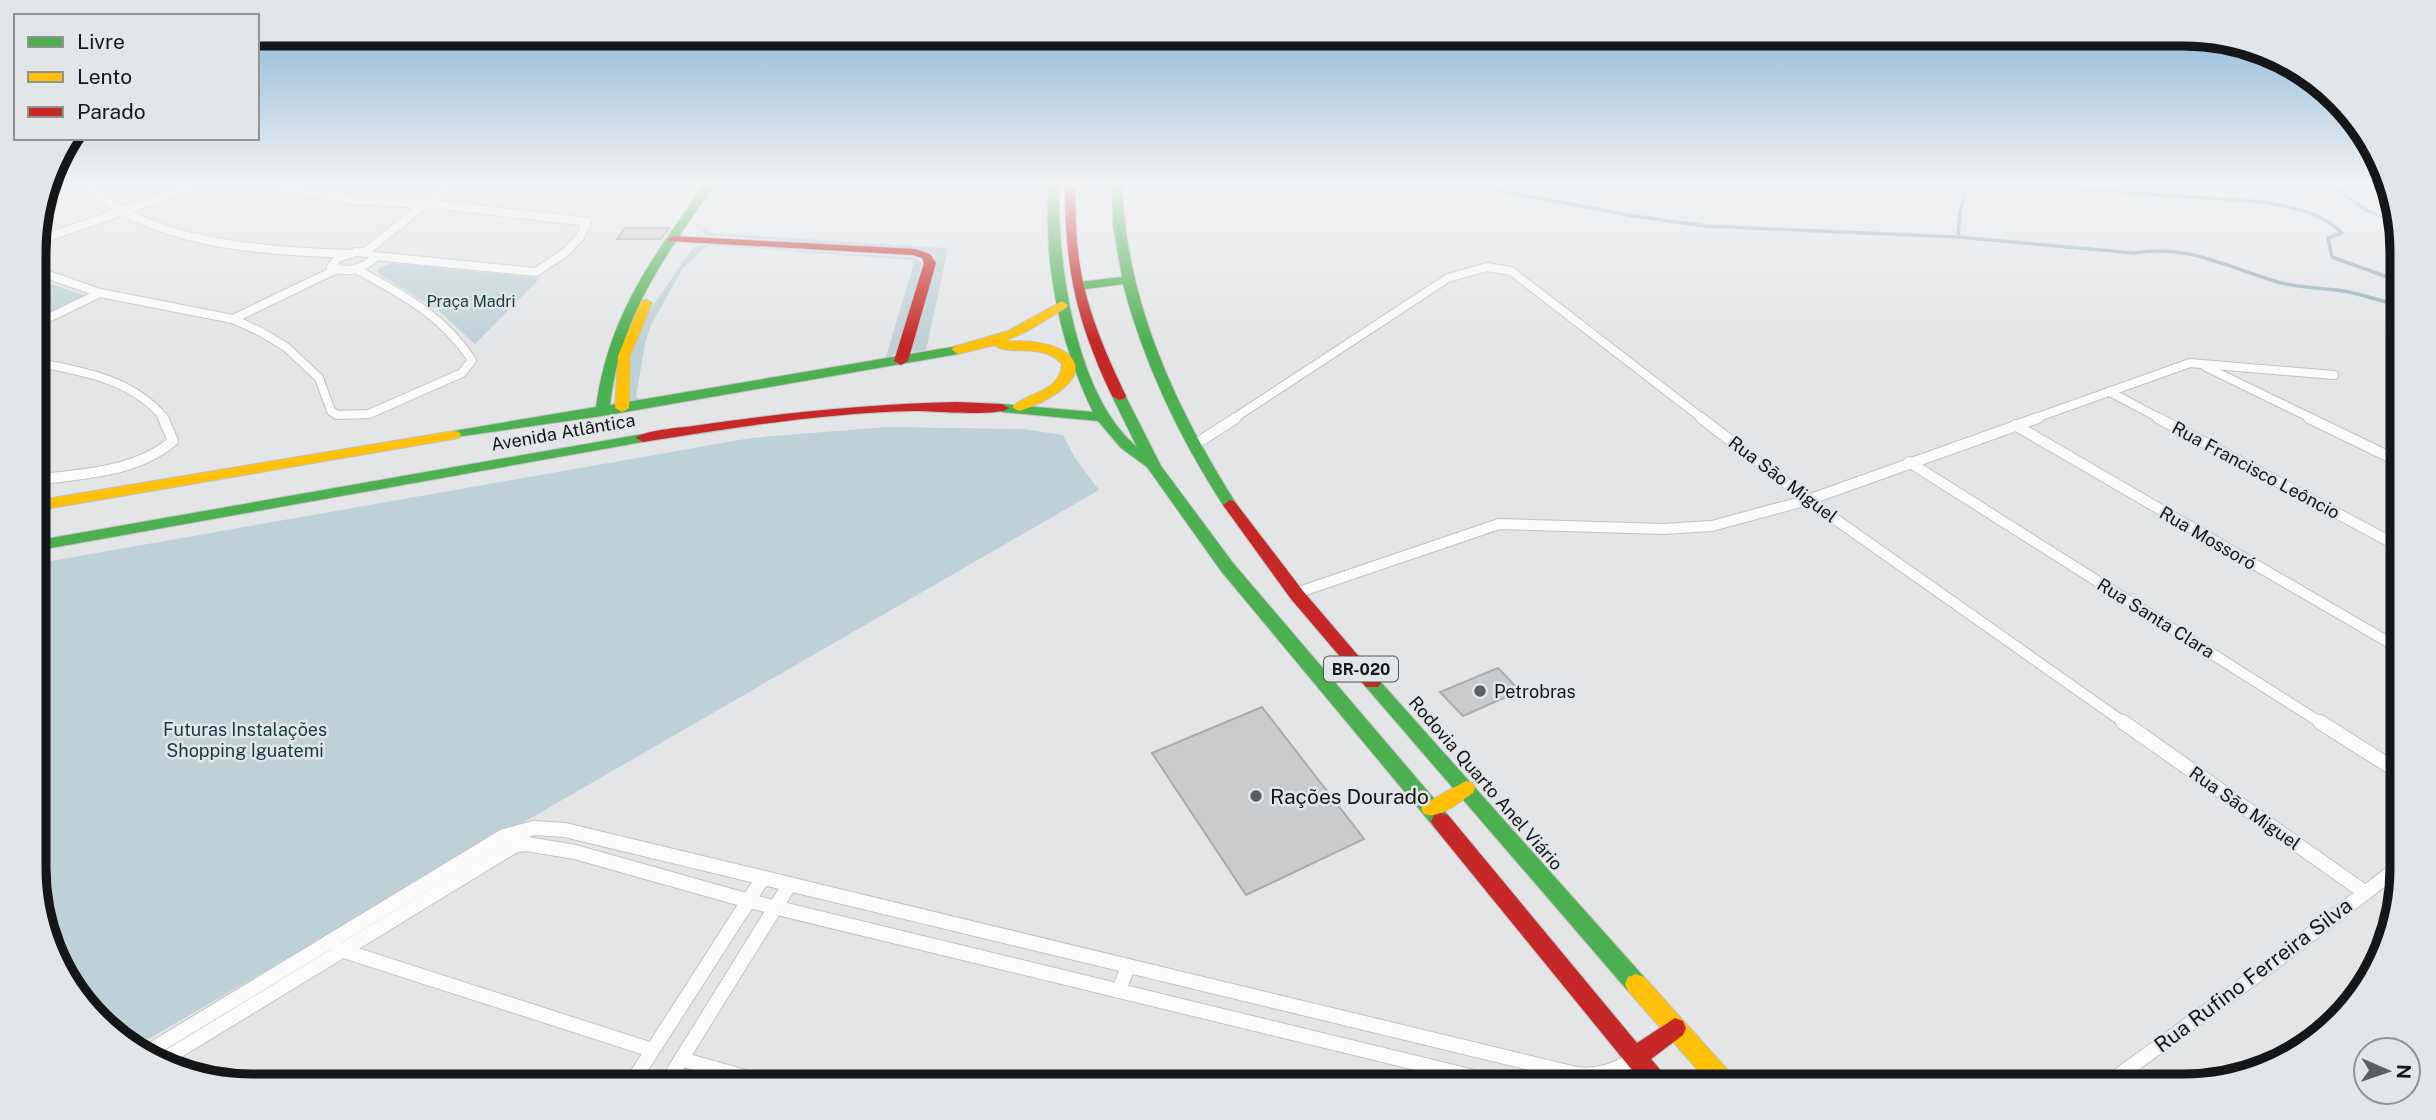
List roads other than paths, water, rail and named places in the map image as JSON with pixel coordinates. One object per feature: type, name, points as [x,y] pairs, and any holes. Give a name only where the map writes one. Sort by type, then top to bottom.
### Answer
[{"type":"main road","points":[[1052,237],[1062,305],[1077,357],[1102,417],[1133,451],[1154,467]]},
{"type":"main road","name":"BR-020","points":[[1072,237],[1079,286],[1103,364],[1154,467],[1227,568],[1431,809],[1636,1057],[1647,1074]]},
{"type":"main road","name":"Rodovia Quarto Anel Viário","points":[[1120,237],[1128,280],[1157,369],[1194,445],[1234,511],[1296,593],[1716,1074]]},
{"type":"main road","points":[[673,239],[915,252],[926,256],[930,263],[901,361]]},
{"type":"main road","points":[[622,408],[624,356],[673,239]]},
{"type":"main road","points":[[602,412],[611,356],[618,336],[673,239]]},
{"type":"main road","points":[[1079,286],[1128,280]]},
{"type":"main road","name":"Avenida Atlântica","points":[[46,504],[602,412],[985,345],[1027,329],[1062,305]]},
{"type":"main road","points":[[985,345],[1019,344],[1042,347],[1067,358],[1070,365],[1060,384],[1032,404],[1013,409]]},
{"type":"main road","name":"Avenida Atlântica","points":[[46,544],[698,428],[902,406],[1013,409],[1102,417]]},
{"type":"main road","points":[[1431,809],[1466,788]]},
{"type":"main road","points":[[1636,1057],[1675,1028]]},
{"type":"street","points":[[198,237],[291,253],[369,254],[536,272],[554,264],[577,237]]},
{"type":"street","points":[[356,269],[369,263],[369,254],[388,237]]},
{"type":"street","points":[[46,274],[100,293],[233,319],[286,347],[311,370],[319,378],[331,411],[337,415],[369,414],[462,373],[470,366],[472,360],[456,334],[439,317],[356,269],[333,267],[291,253]]},
{"type":"street","points":[[233,319],[333,267],[349,254]]},
{"type":"street","name":"Rua São Miguel","points":[[1194,445],[1448,278],[1478,267],[1491,266],[1511,271],[1808,500],[2363,891]]},
{"type":"street","points":[[46,319],[100,293]]},
{"type":"street","points":[[2198,363],[2390,457]]},
{"type":"street","points":[[1296,593],[1499,524],[1685,528],[1712,526],[1808,500],[2184,365],[2198,363],[2334,375]]},
{"type":"street","points":[[46,364],[100,375],[136,391],[159,412],[172,433],[173,441],[166,449],[143,462],[46,478]]},
{"type":"street","name":"Rua Francisco Leôncio","points":[[2110,391],[2390,542]]},
{"type":"street","name":"Rua Mossoró","points":[[2015,425],[2390,643]]},
{"type":"street","name":"Rua Santa Clara","points":[[1909,462],[2390,766]]},
{"type":"street","points":[[152,1049],[504,836],[534,828],[587,835],[1577,1074]]},
{"type":"street","points":[[575,852],[587,835]]},
{"type":"street","points":[[168,1057],[516,845],[575,852],[749,901],[1447,1074]]},
{"type":"street","name":"Rua Rufino Ferreira Silva","points":[[2121,1074],[2264,970],[2390,872]]},
{"type":"street","points":[[637,1074],[763,878]]},
{"type":"street","points":[[672,1074],[790,884]]},
{"type":"street","points":[[325,945],[652,1051]]},
{"type":"street","points":[[1119,991],[1128,966]]},
{"type":"street","points":[[1606,1074],[1636,1057]]},
{"type":"street","points":[[681,1059],[735,1074]]},
{"type":"waterway","points":[[1961,237],[2134,253],[2171,251],[2205,258],[2283,284],[2349,292],[2390,302]]},
{"type":"waterway","points":[[2330,237],[2328,238],[2332,257],[2390,278]]},
{"type":"place","name":"Petrobras","points":[[1480,691]]},
{"type":"place","name":"Rações Dourado","points":[[1256,796]]},
{"type":"park label","name":"Praça Madri","points":[[471,301]]},
{"type":"park label","name":"Futuras Instalações Shopping Iguatemi","points":[[245,739]]}]
